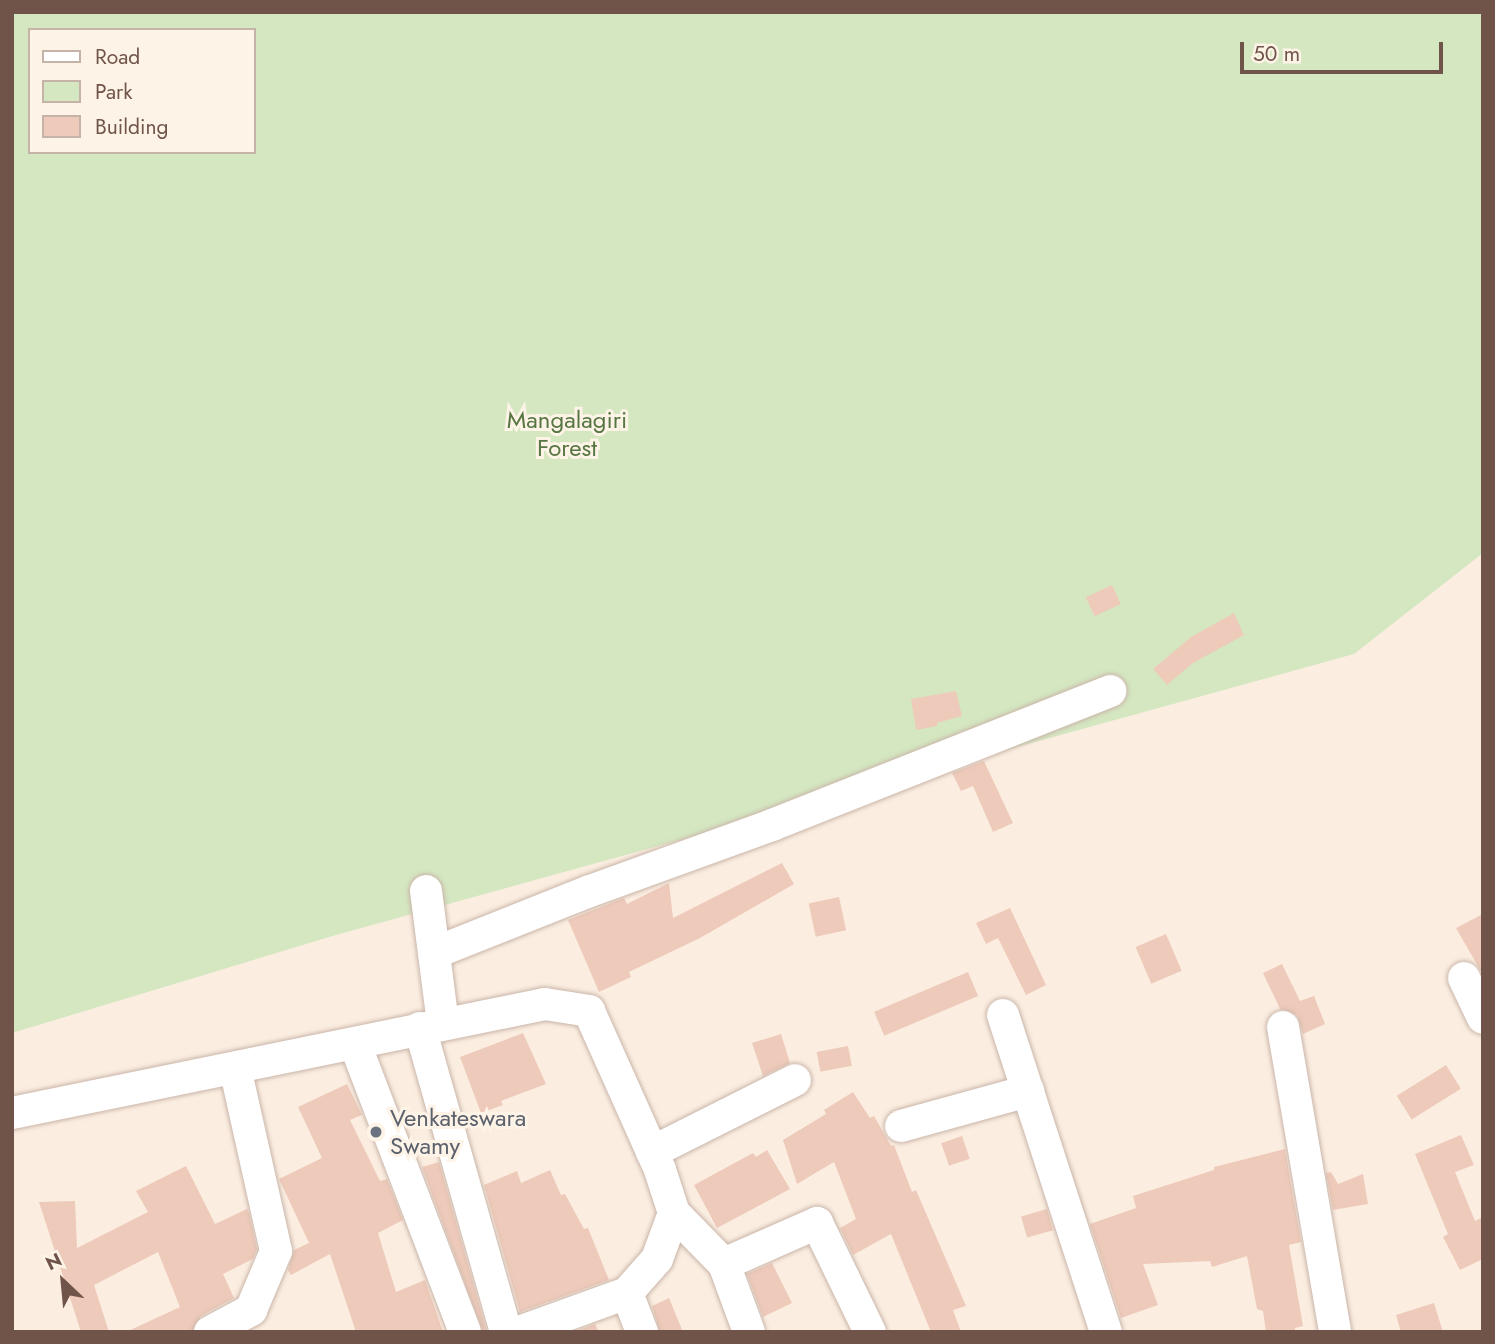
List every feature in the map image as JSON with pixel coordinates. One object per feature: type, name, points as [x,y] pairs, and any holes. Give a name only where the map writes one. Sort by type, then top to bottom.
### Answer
[{"type":"street","points":[[434,953],[590,891],[772,825],[1111,691]]},
{"type":"street","points":[[426,891],[434,953],[431,1026],[506,1332]]},
{"type":"street","points":[[1464,978],[1483,1018]]},
{"type":"street","points":[[12,1113],[545,1004],[589,1011],[652,1152],[674,1213],[724,1264],[749,1332]]},
{"type":"street","points":[[1003,1015],[1106,1332]]},
{"type":"street","points":[[1283,1027],[1335,1332]]},
{"type":"street","points":[[355,1044],[465,1332]]},
{"type":"street","points":[[210,1332],[251,1310],[276,1251],[235,1068]]},
{"type":"street","points":[[652,1152],[795,1080]]},
{"type":"street","points":[[901,1126],[1028,1091]]},
{"type":"street","points":[[519,1332],[627,1293],[657,1259],[674,1213]]},
{"type":"street","points":[[724,1264],[817,1223],[870,1332]]},
{"type":"street","points":[[627,1293],[642,1332]]},
{"type":"green space","name":"Mangalagiri Forest","points":[[12,12],[1483,12],[1483,553],[1354,654],[336,935],[12,1033]]},
{"type":"building","points":[[1112,585],[1121,604],[1095,616],[1086,597]]},
{"type":"building","points":[[1234,613],[1244,635],[1193,663],[1167,685],[1153,669],[1191,637]]},
{"type":"building","points":[[956,691],[962,716],[937,723],[937,726],[916,730],[911,699]]},
{"type":"building","points":[[984,761],[1013,823],[993,832],[973,786],[961,791],[952,773]]},
{"type":"building","points":[[782,863],[794,884],[700,938],[629,972],[631,977],[599,992],[568,920],[624,898],[627,904],[669,883],[673,918]]},
{"type":"building","points":[[839,897],[846,930],[816,937],[809,903]]},
{"type":"building","points":[[1010,908],[1046,985],[1026,995],[998,938],[986,944],[976,923]]},
{"type":"building","points":[[1483,914],[1483,975],[1456,928]]},
{"type":"building","points":[[1166,934],[1182,971],[1151,984],[1136,947]]},
{"type":"building","points":[[1282,964],[1300,1001],[1314,996],[1325,1024],[1303,1034],[1297,1015],[1280,1009],[1263,973]]},
{"type":"building","points":[[968,972],[978,996],[884,1036],[874,1012]]},
{"type":"building","points":[[523,1033],[546,1084],[501,1101],[503,1105],[481,1113],[460,1057]]},
{"type":"building","points":[[781,1034],[790,1063],[763,1076],[752,1043]]},
{"type":"building","points":[[848,1046],[852,1066],[820,1072],[817,1052]]},
{"type":"building","points":[[1446,1065],[1461,1089],[1412,1119],[1397,1096]]},
{"type":"building","points":[[347,1084],[362,1115],[350,1120],[380,1181],[387,1179],[403,1220],[378,1233],[396,1292],[425,1280],[443,1332],[356,1332],[330,1254],[291,1275],[288,1270],[294,1250],[309,1243],[279,1179],[322,1158],[298,1107]]},
{"type":"building","points":[[853,1092],[870,1118],[874,1116],[891,1146],[894,1145],[912,1192],[916,1190],[966,1306],[953,1310],[961,1332],[931,1332],[891,1234],[853,1255],[840,1228],[856,1219],[834,1162],[797,1184],[783,1140],[826,1114],[824,1110]]},
{"type":"building","points":[[1461,1135],[1474,1165],[1455,1172],[1475,1221],[1483,1217],[1483,1259],[1460,1270],[1443,1237],[1448,1234],[1415,1154]]},
{"type":"building","points":[[962,1136],[970,1159],[949,1166],[941,1143]]},
{"type":"building","points":[[1285,1149],[1301,1242],[1289,1245],[1303,1326],[1295,1328],[1295,1332],[1266,1332],[1263,1311],[1257,1309],[1247,1256],[1212,1267],[1210,1261],[1143,1264],[1158,1305],[1121,1318],[1090,1224],[1136,1208],[1133,1196],[1214,1170],[1214,1167]]},
{"type":"building","points":[[767,1150],[790,1189],[717,1228],[694,1185],[753,1153],[756,1157]]},
{"type":"building","points":[[439,1162],[487,1332],[483,1332],[422,1167]]},
{"type":"building","points":[[186,1166],[215,1224],[247,1209],[249,1213],[257,1249],[253,1259],[223,1274],[234,1298],[201,1316],[192,1332],[126,1332],[180,1307],[158,1252],[94,1285],[109,1332],[81,1332],[39,1202],[75,1201],[77,1248],[148,1212],[136,1191]]},
{"type":"building","points":[[550,1170],[561,1195],[565,1194],[584,1229],[588,1228],[609,1280],[520,1312],[484,1185],[517,1171],[521,1183]]},
{"type":"building","points":[[1331,1172],[1338,1184],[1363,1174],[1368,1204],[1333,1210],[1326,1173]]},
{"type":"building","points":[[1047,1209],[1053,1230],[1027,1238],[1021,1216]]},
{"type":"building","points":[[772,1263],[792,1303],[763,1317],[747,1274]]},
{"type":"building","points":[[669,1298],[683,1332],[660,1332],[652,1306]]},
{"type":"building","points":[[1434,1303],[1443,1332],[1401,1332],[1396,1315]]},
{"type":"building","points":[[595,1324],[599,1332],[574,1332]]},
{"type":"place","name":"Venkateswara Swamy","points":[[376,1132]]}]
